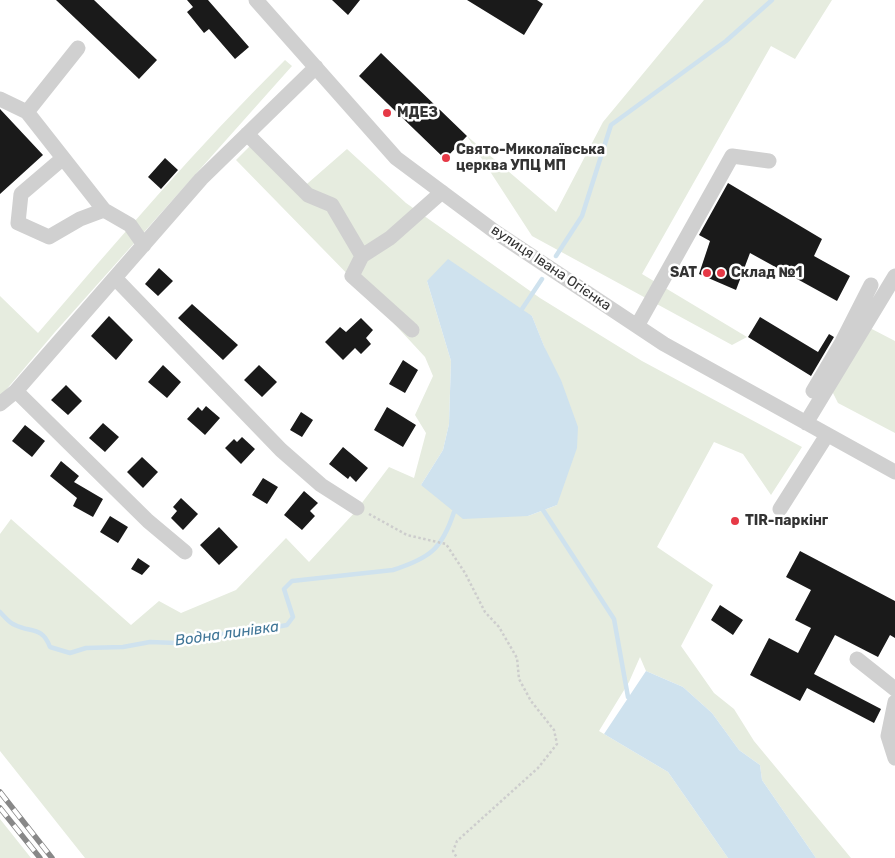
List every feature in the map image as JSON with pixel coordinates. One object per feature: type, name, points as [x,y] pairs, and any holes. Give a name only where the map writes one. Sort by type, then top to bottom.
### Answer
[{"type":"street","name":"вулиця Івана Огієнка","points":[[256,0],[396,158],[494,232],[664,344],[895,472]]},
{"type":"street","points":[[27,112],[78,48]]},
{"type":"street","points":[[0,404],[16,391],[116,279],[200,179],[316,67]]},
{"type":"street","points":[[0,99],[27,112],[104,210],[130,225],[144,244]]},
{"type":"street","points":[[247,134],[308,195],[332,205],[362,256]]},
{"type":"street","points":[[637,326],[732,156],[769,161]]},
{"type":"street","points":[[62,158],[21,194],[18,224],[49,236],[80,219],[104,210]]},
{"type":"street","points":[[412,330],[352,276],[362,256],[390,238],[442,192]]},
{"type":"street","points":[[806,423],[895,276]]},
{"type":"street","points":[[116,279],[281,450],[320,485],[357,508]]},
{"type":"street","points":[[813,391],[842,342],[871,285]]},
{"type":"street","points":[[16,391],[148,521],[184,552]]},
{"type":"street","points":[[780,509],[827,434]]},
{"type":"street","points":[[858,660],[895,689]]},
{"type":"street","points":[[895,702],[888,736],[895,758]]},
{"type":"path","points":[[357,508],[407,535],[446,544],[465,573],[485,612],[499,627],[517,658],[519,679],[531,701],[554,730],[557,744],[538,768],[457,841],[453,851],[457,858]]},
{"type":"shaded area","points":[[704,0],[832,0],[795,59],[771,46],[642,274],[747,337],[732,345],[532,236],[467,136],[556,212],[603,122]]},
{"type":"shaded area","points":[[285,60],[292,66],[55,332],[0,397],[0,296],[38,333],[189,160]]},
{"type":"shaded area","points":[[253,143],[300,190],[347,149],[406,203],[540,298],[642,361],[802,447],[771,495],[743,454],[714,442],[657,547],[713,585],[681,646],[714,693],[734,709],[754,741],[851,858],[816,858],[762,780],[760,765],[739,750],[712,713],[683,687],[646,671],[640,657],[629,682],[599,731],[668,772],[728,858],[85,858],[0,751],[0,534],[11,519],[131,625],[159,601],[181,613],[236,590],[286,538],[309,562],[355,512],[389,467],[414,478],[426,433],[415,415],[433,376],[425,357],[361,288],[236,160]],"holes":[[[427,281],[532,316],[549,359],[557,505],[528,516],[421,485],[443,450],[449,424],[451,361]]]},
{"type":"shaded area","points":[[868,327],[895,341],[895,433],[838,403],[831,389]]},
{"type":"shaded area","points":[[0,819],[31,858],[0,858]]},
{"type":"water","points":[[448,259],[532,316],[561,380],[578,427],[577,448],[557,505],[528,516],[463,519],[421,485],[443,450],[449,424],[451,361],[427,281]]},
{"type":"water","points":[[646,671],[683,687],[712,713],[739,750],[760,765],[762,780],[816,858],[728,858],[668,772],[604,734]]},
{"type":"building","points":[[56,0],[94,0],[157,60],[139,79]]},
{"type":"building","points":[[187,0],[208,0],[249,47],[235,59],[209,29],[204,33],[187,12],[193,7]]},
{"type":"building","points":[[332,0],[360,0],[348,15]]},
{"type":"building","points":[[467,0],[537,0],[543,4],[524,35]]},
{"type":"building","points":[[381,53],[467,136],[445,159],[359,76]]},
{"type":"building","points":[[0,109],[43,155],[0,194]]},
{"type":"building","points":[[165,158],[178,170],[161,189],[148,177]]},
{"type":"building","points":[[728,183],[822,239],[814,256],[850,276],[837,301],[750,253],[736,290],[699,274],[710,241],[699,235]]},
{"type":"building","points":[[159,268],[173,281],[158,296],[145,284]]},
{"type":"building","points":[[192,304],[238,345],[223,360],[178,318]]},
{"type":"building","points":[[109,316],[133,340],[116,360],[91,336]]},
{"type":"building","points":[[760,317],[818,352],[829,334],[834,337],[811,376],[748,337]]},
{"type":"building","points":[[361,318],[373,330],[366,338],[371,344],[361,354],[355,348],[343,360],[325,342],[340,327],[346,332]]},
{"type":"building","points":[[403,360],[418,370],[405,393],[389,384]]},
{"type":"building","points":[[163,365],[181,382],[167,398],[148,382]]},
{"type":"building","points":[[259,365],[277,382],[262,397],[244,380]]},
{"type":"building","points":[[66,385],[82,401],[68,415],[51,400]]},
{"type":"building","points":[[206,406],[220,418],[205,435],[187,419],[198,407],[202,411]]},
{"type":"building","points":[[387,407],[416,425],[403,447],[374,430]]},
{"type":"building","points":[[301,412],[313,420],[302,437],[290,430]]},
{"type":"building","points":[[103,423],[119,437],[105,452],[89,438]]},
{"type":"building","points":[[25,425],[45,441],[32,457],[12,441]]},
{"type":"building","points":[[242,437],[255,449],[241,464],[225,448],[234,439],[237,442]]},
{"type":"building","points":[[343,447],[368,468],[356,482],[350,476],[348,479],[329,464]]},
{"type":"building","points":[[142,457],[158,472],[143,488],[127,472]]},
{"type":"building","points":[[61,461],[79,476],[74,482],[103,499],[93,517],[73,506],[77,498],[50,476]]},
{"type":"building","points":[[263,478],[278,487],[267,504],[252,495]]},
{"type":"building","points":[[304,491],[318,503],[310,511],[315,516],[302,530],[284,515]]},
{"type":"building","points":[[181,498],[198,514],[183,530],[171,518],[177,511],[173,507]]},
{"type":"building","points":[[110,516],[128,527],[118,543],[100,532]]},
{"type":"building","points":[[219,527],[238,547],[219,565],[200,545]]},
{"type":"building","points":[[800,551],[895,601],[895,638],[890,635],[878,657],[835,635],[814,674],[881,709],[874,723],[807,688],[800,701],[750,675],[769,638],[798,653],[811,628],[795,620],[811,590],[786,577]]},
{"type":"building","points":[[138,558],[150,566],[142,575],[131,569]]},
{"type":"building","points":[[720,605],[743,620],[733,635],[711,620]]},
{"type":"waterway","points":[[556,256],[582,216],[611,125],[726,41],[772,0]]},
{"type":"waterway","points":[[522,309],[542,279]]},
{"type":"waterway","points":[[543,510],[614,619],[628,697],[632,699]]},
{"type":"waterway","name":"Водна линівка","points":[[0,612],[13,624],[40,633],[47,640],[50,647],[70,653],[86,648],[123,647],[150,642],[176,643],[204,635],[244,633],[287,625],[293,617],[284,589],[292,581],[393,570],[406,566],[433,550],[445,535],[454,512]]},
{"type":"railway","points":[[0,792],[52,858]]},
{"type":"railway","points":[[0,808],[40,858]]},
{"type":"place","name":"МДЕЗ","points":[[387,113]]},
{"type":"place","name":"Свято-Миколаївська церква УПЦ МП","points":[[446,158]]},
{"type":"place","name":"SAT","points":[[707,273]]},
{"type":"place","name":"Склад №1","points":[[721,273]]},
{"type":"place","name":"TIR-паркінг","points":[[735,521]]}]
